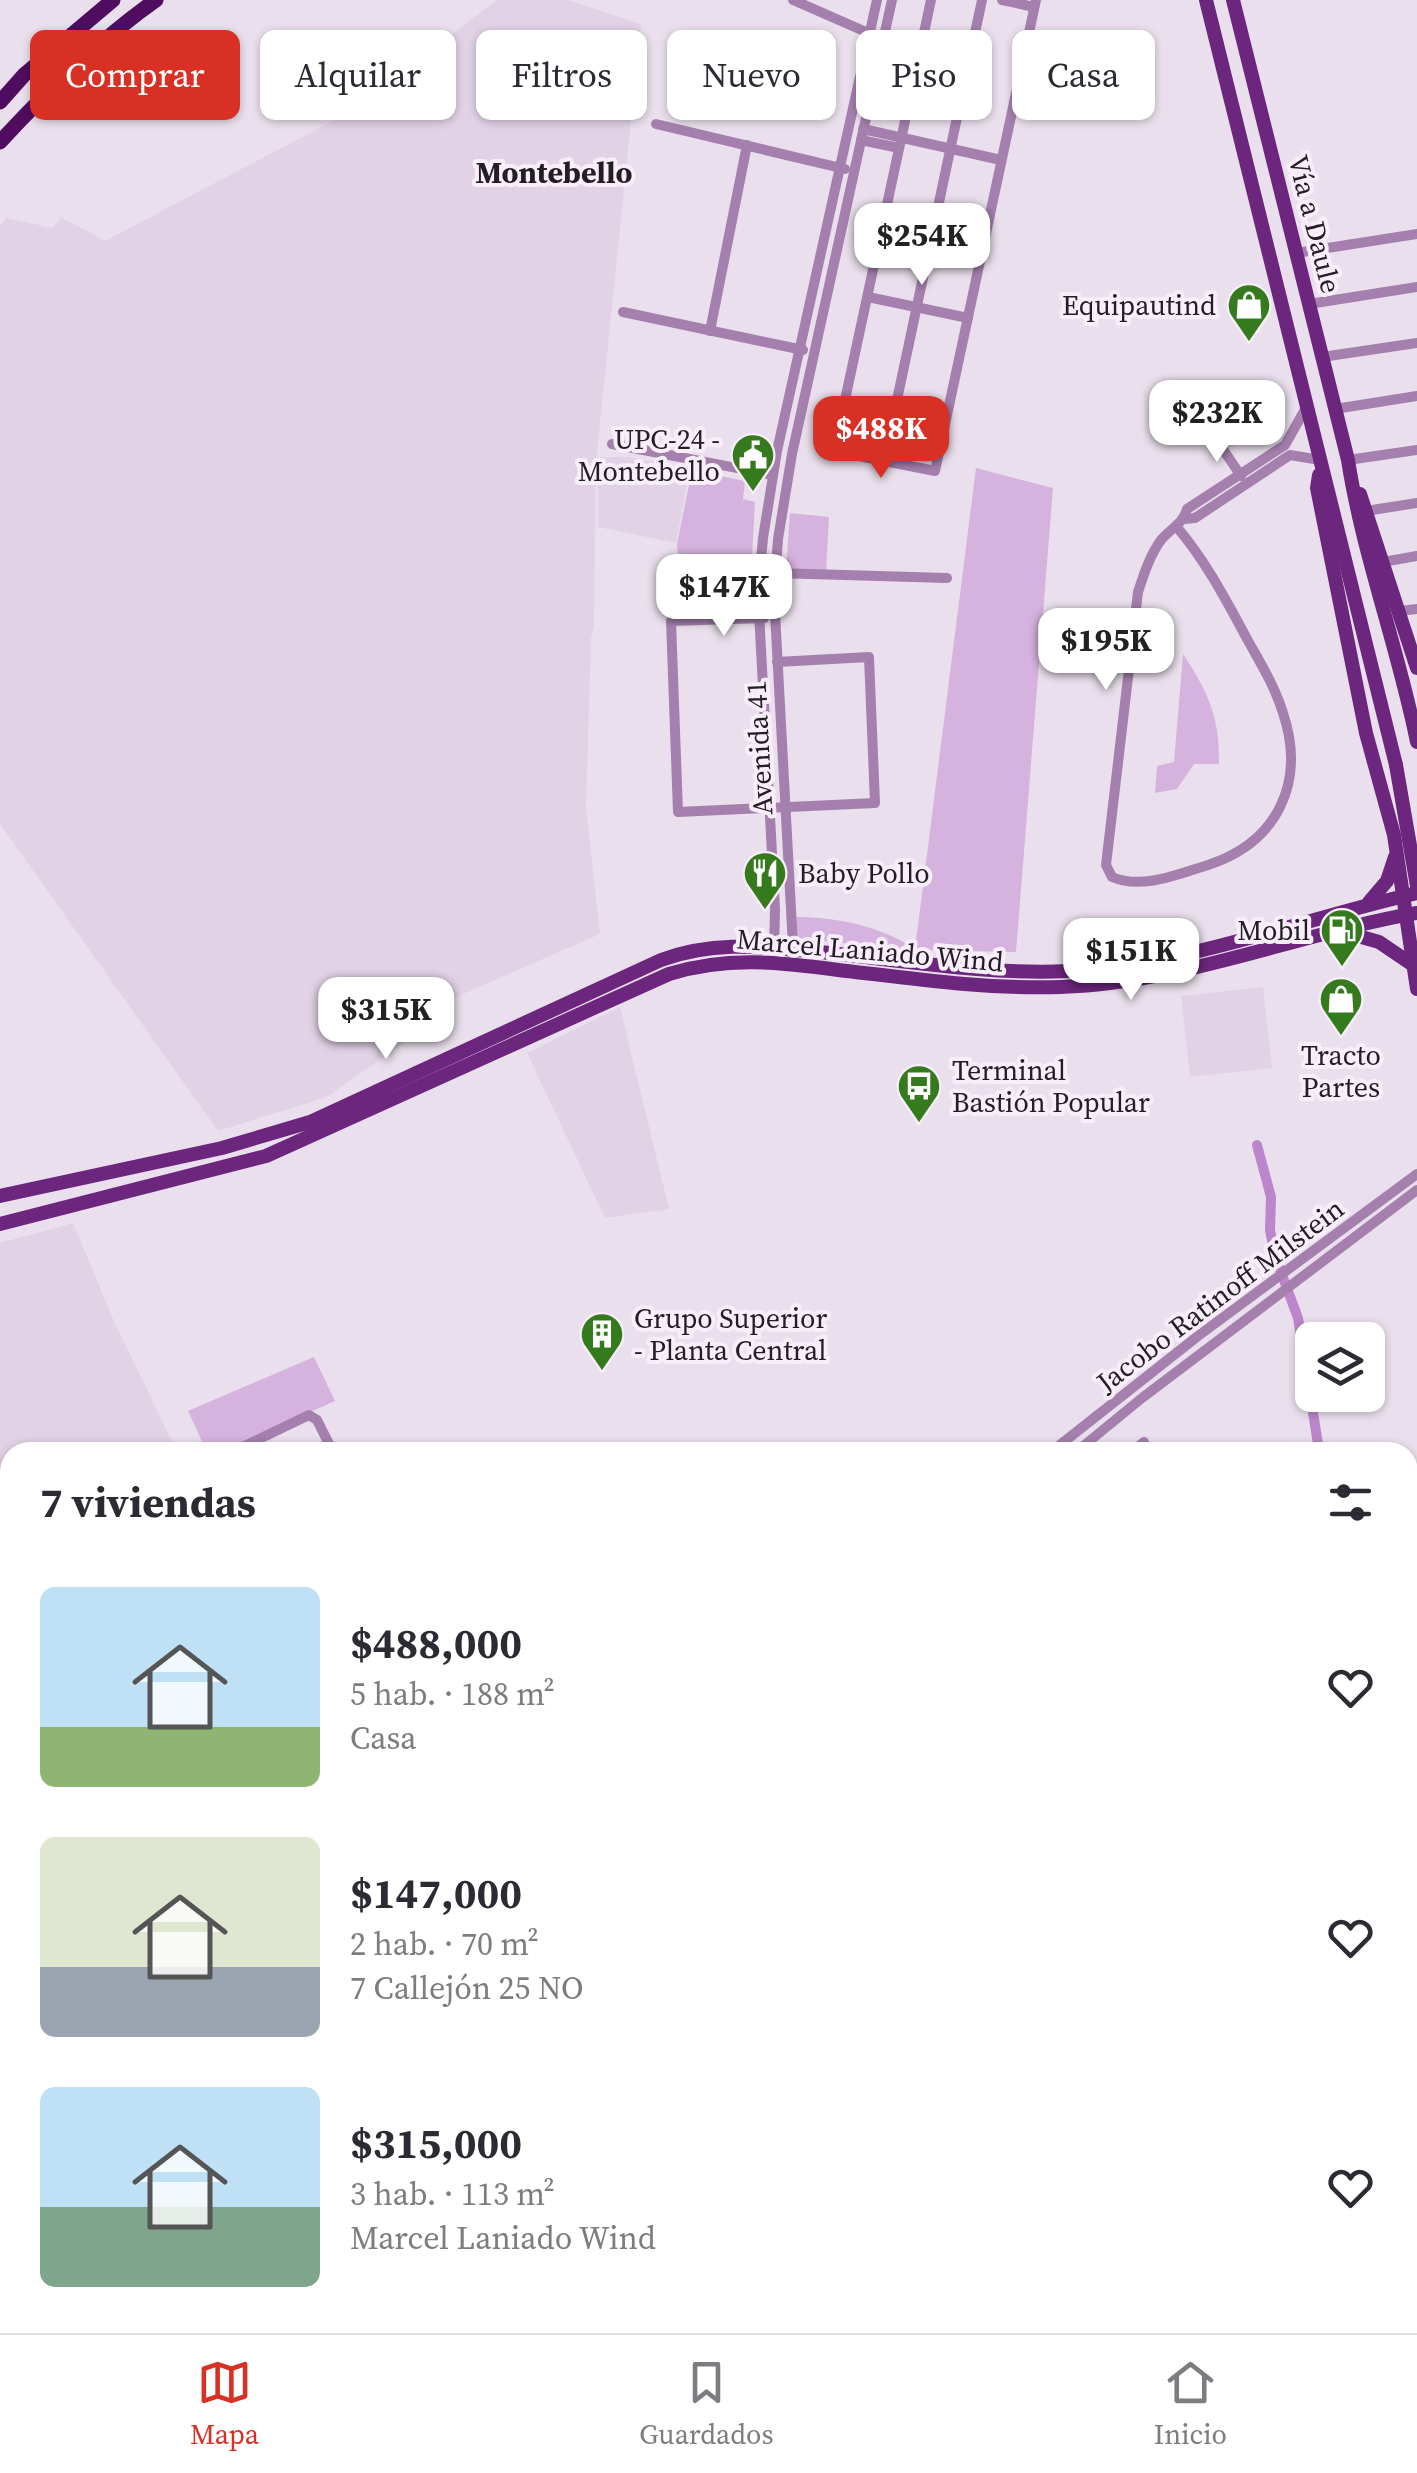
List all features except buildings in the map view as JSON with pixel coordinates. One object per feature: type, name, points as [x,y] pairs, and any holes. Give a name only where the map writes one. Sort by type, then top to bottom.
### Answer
[{"type":"highway","points":[[0,102],[24,75],[114,0]]},
{"type":"highway","points":[[0,142],[102,40],[156,0]]},
{"type":"main road","name":"Vía a Daule","points":[[1206,0],[1396,765],[1412,892]]},
{"type":"main road","name":"Vía a Daule","points":[[1233,0],[1348,460],[1358,521],[1401,669],[1417,742]]},
{"type":"main road","name":"Vía a Daule","points":[[1320,460],[1317,488],[1366,733],[1412,892]]},
{"type":"main road","name":"Vía a Daule","points":[[1348,460],[1415,652],[1417,668]]},
{"type":"main road","points":[[1367,904],[1388,882],[1395,844],[1417,856]]},
{"type":"main road","points":[[1412,892],[1417,989]]},
{"type":"main road","name":"Marcel Laniado Wind","points":[[0,1196],[266,1137],[310,1122],[673,956],[702,947],[726,944],[793,957],[1003,970],[1111,968],[1177,957],[1412,892]]},
{"type":"main road","name":"Marcel Laniado Wind","points":[[793,957],[1001,988],[1066,987],[1172,974],[1412,914]]},
{"type":"main road","points":[[1338,932],[1379,942],[1413,965]]},
{"type":"main road","name":"Marcel Laniado Wind","points":[[0,1224],[266,1156],[669,974],[705,963],[774,955]]},
{"type":"street","points":[[793,0],[862,30]]},
{"type":"street","name":"Avenida 41","points":[[870,30],[877,0]]},
{"type":"street","name":"Avenida 41","points":[[885,30],[892,0]]},
{"type":"street","points":[[930,0],[834,451],[935,471],[1035,4],[1002,0]]},
{"type":"street","points":[[884,461],[982,0]]},
{"type":"street","name":"Avenida 41","points":[[774,955],[760,618],[763,538],[773,475],[856,94]]},
{"type":"street","name":"Avenida 41","points":[[793,957],[776,573],[792,454],[865,120]]},
{"type":"street","points":[[656,124],[854,171]]},
{"type":"street","points":[[862,134],[1001,160]]},
{"type":"street","points":[[710,330],[748,145]]},
{"type":"street","points":[[1296,253],[1417,234]]},
{"type":"street","points":[[813,287],[828,290]]},
{"type":"street","points":[[1309,304],[1417,288]]},
{"type":"street","points":[[868,297],[968,318]]},
{"type":"street","points":[[623,312],[814,353]]},
{"type":"street","points":[[1322,357],[1417,343]]},
{"type":"street","points":[[1183,390],[1243,478]]},
{"type":"street","points":[[1335,409],[1417,396]]},
{"type":"street","points":[[1243,478],[1286,444],[1307,406]]},
{"type":"street","points":[[612,444],[773,475]]},
{"type":"street","points":[[1348,460],[1417,450]]},
{"type":"street","points":[[1180,523],[1218,585],[1283,711],[1292,749],[1290,781],[1278,812],[1261,836],[1234,856],[1145,882],[1123,882],[1112,877],[1106,865],[1138,592],[1147,565],[1162,539],[1180,523],[1188,509],[1290,455],[1320,460]]},
{"type":"street","points":[[1366,511],[1417,502]]},
{"type":"street","points":[[1382,562],[1417,556]]},
{"type":"street","points":[[776,573],[947,578]]},
{"type":"street","points":[[1400,611],[1417,609]]},
{"type":"street","points":[[775,618],[671,621],[678,812],[875,803],[868,657],[777,662]]},
{"type":"street","name":"Jacobo Ratinoff Milstein","points":[[1064,1442],[1198,1336],[1417,1174]]},
{"type":"street","name":"Jacobo Ratinoff Milstein","points":[[1088,1442],[1417,1190]]},
{"type":"street","points":[[252,1442],[309,1414],[317,1420],[328,1442]]},
{"type":"shaded area","points":[[497,0],[568,0],[641,24],[640,30],[476,30],[476,120],[631,120],[596,462],[586,807],[600,934],[438,1005],[403,1043],[327,1097],[218,1131],[0,824],[0,226],[6,218],[53,228],[61,217],[105,241],[334,120],[456,120],[456,31]]},
{"type":"shaded area","points":[[598,457],[626,457],[690,468],[676,543],[598,527]]},
{"type":"shaded area","points":[[976,468],[1053,488],[1016,952],[915,950],[792,938],[791,917],[823,918],[872,929],[915,949]]},
{"type":"shaded area","points":[[692,470],[745,481],[743,499],[755,502],[751,575],[714,575],[715,557],[678,556]]},
{"type":"shaded area","points":[[790,513],[829,517],[826,570],[786,569]]},
{"type":"shaded area","points":[[677,558],[714,558],[711,614],[680,614]]},
{"type":"shaded area","points":[[1183,654],[1211,706],[1219,764],[1194,764],[1177,789],[1155,793],[1157,766],[1174,762]]},
{"type":"shaded area","points":[[1263,987],[1272,1068],[1190,1077],[1181,996]]},
{"type":"shaded area","points":[[620,1007],[669,1209],[605,1218],[527,1053]]},
{"type":"shaded area","points":[[73,1223],[113,1319],[172,1442],[0,1442],[0,1243]]},
{"type":"shaded area","points":[[314,1357],[335,1401],[243,1442],[202,1442],[188,1411]]},
{"type":"waterway","points":[[1257,1145],[1271,1197],[1270,1230],[1275,1256],[1298,1318],[1318,1442]]},
{"type":"place","name":"Equipautind","points":[[1249,343]]},
{"type":"place","name":"UPC-24 - Montebello","points":[[753,493]]},
{"type":"place","name":"Baby Pollo","points":[[765,911]]},
{"type":"place","name":"Mobil","points":[[1342,968]]},
{"type":"place","name":"Tracto Partes","points":[[1341,1037]]},
{"type":"place","name":"Terminal Bastión Popular","points":[[919,1124]]},
{"type":"place","name":"Grupo Superior - Planta Central","points":[[602,1372]]},
{"type":"district","name":"Montebello","points":[[554,173]]}]
